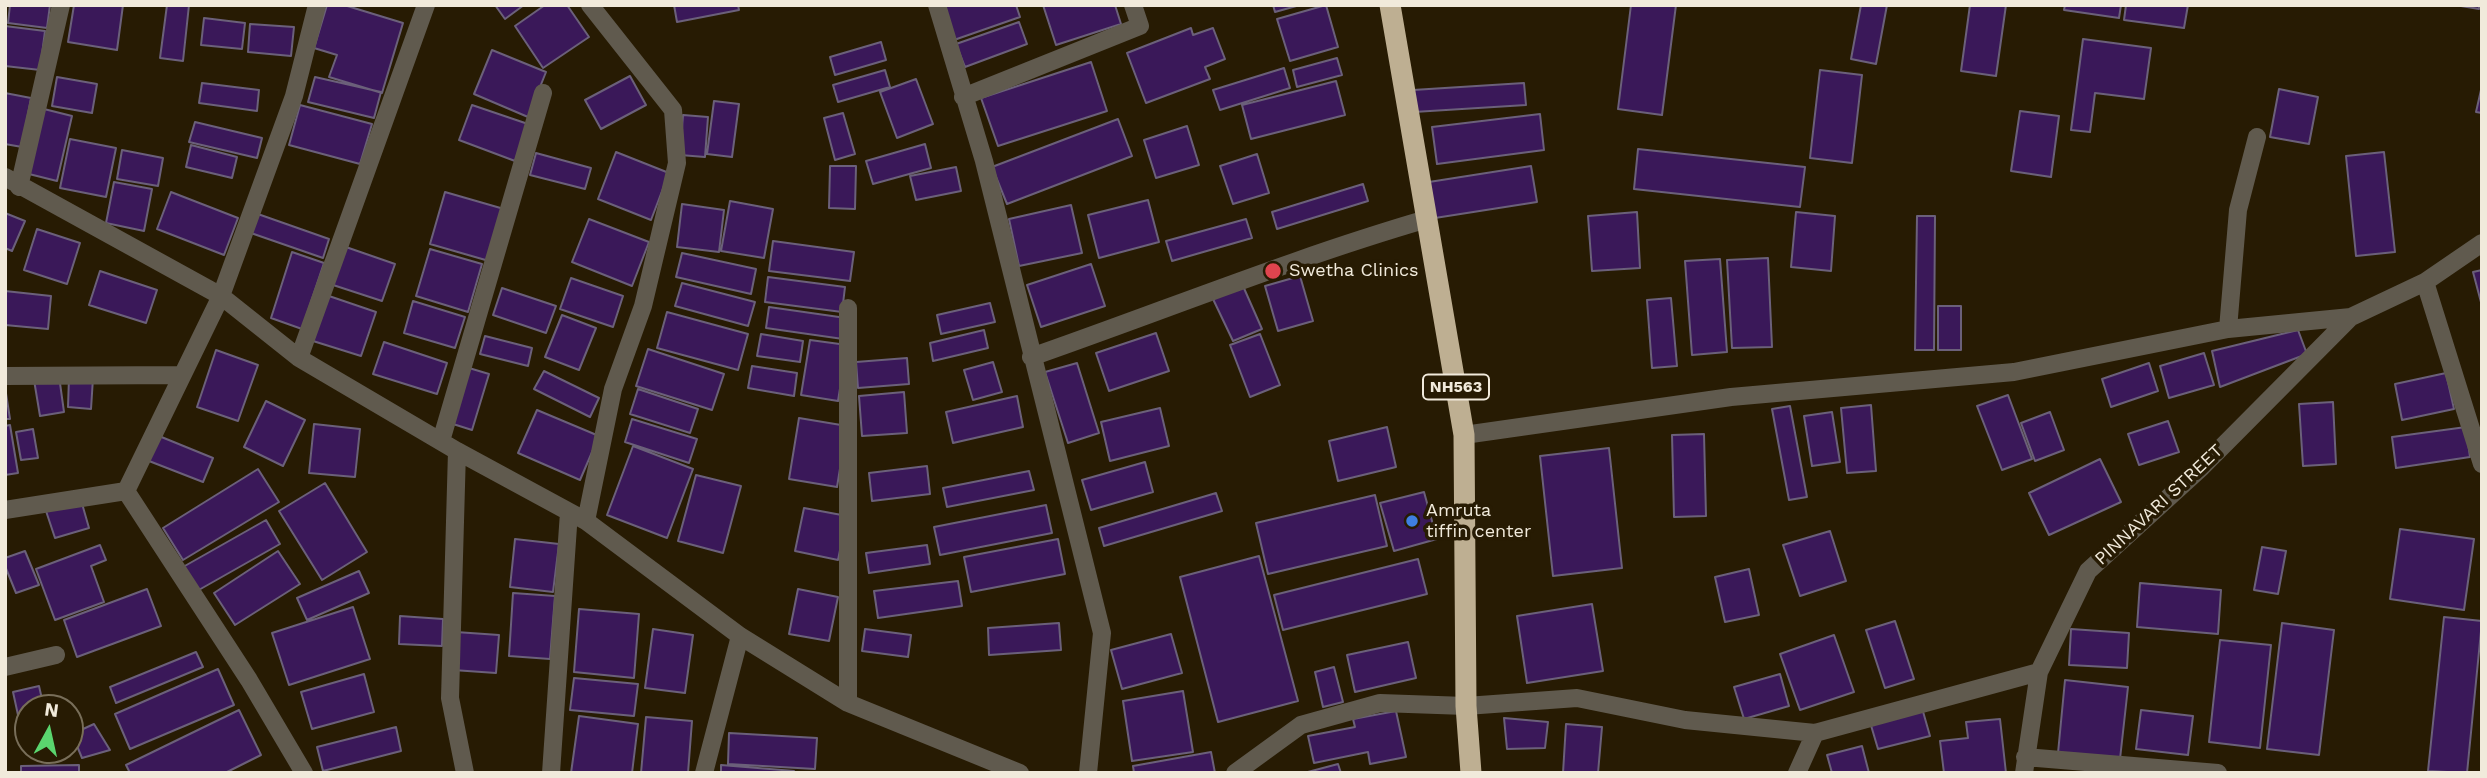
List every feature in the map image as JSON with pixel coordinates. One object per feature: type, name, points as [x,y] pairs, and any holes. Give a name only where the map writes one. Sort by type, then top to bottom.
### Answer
[{"type":"highway","name":"NH563","points":[[1390,5],[1464,435],[1466,706],[1471,773]]},
{"type":"street","points":[[61,5],[12,182],[221,296],[299,358],[457,451],[586,521],[740,636],[848,703],[1020,773]]},
{"type":"street","points":[[126,491],[221,296],[294,96],[317,5]]},
{"type":"street","points":[[299,358],[426,5]]},
{"type":"street","points":[[586,521],[613,389],[643,306],[677,163],[673,110],[590,5]]},
{"type":"street","points":[[937,5],[984,161],[1102,633],[1088,773]]},
{"type":"street","points":[[963,97],[1140,26],[1133,5]]},
{"type":"street","points":[[441,441],[543,93]]},
{"type":"street","points":[[2228,329],[2238,210],[2257,137]]},
{"type":"street","points":[[1031,357],[1325,248],[1427,219]]},
{"type":"street","points":[[1464,435],[1731,397],[2014,372],[2228,329],[2351,317],[2424,282],[2482,243]]},
{"type":"street","points":[[2424,282],[2482,464]]},
{"type":"street","points":[[848,308],[848,703]]},
{"type":"street","name":"PINNAVARI STREET","points":[[2024,765],[2039,673],[2088,571],[2202,467],[2351,317]]},
{"type":"street","points":[[5,376],[182,375]]},
{"type":"street","points":[[457,451],[450,698],[465,773]]},
{"type":"street","points":[[5,510],[126,491]]},
{"type":"street","points":[[126,491],[249,680],[304,773]]},
{"type":"street","points":[[551,773],[569,512]]},
{"type":"street","points":[[704,773],[740,636]]},
{"type":"street","points":[[5,667],[57,655]]},
{"type":"street","points":[[1235,773],[1301,724],[1380,703],[1466,706],[1577,698],[1685,720],[1815,733],[2039,673]]},
{"type":"street","points":[[1797,773],[1815,733]]},
{"type":"street","points":[[2024,765],[2218,773]]},
{"type":"building","points":[[10,5],[50,5],[47,28],[8,23]]},
{"type":"building","points":[[74,5],[123,5],[117,50],[68,42]]},
{"type":"building","points":[[167,5],[189,5],[183,61],[160,58]]},
{"type":"building","points":[[327,5],[344,5],[403,23],[382,93],[329,77],[337,55],[314,48]]},
{"type":"building","points":[[495,5],[524,5],[505,19]]},
{"type":"building","points":[[545,5],[567,5],[589,37],[543,68],[515,26]]},
{"type":"building","points":[[674,5],[738,5],[739,10],[677,22]]},
{"type":"building","points":[[942,5],[1016,5],[1020,17],[954,40]]},
{"type":"building","points":[[1043,5],[1115,5],[1121,24],[1056,45]]},
{"type":"building","points":[[1273,5],[1300,5],[1275,12]]},
{"type":"building","points":[[1326,5],[1338,47],[1290,61],[1277,19]]},
{"type":"building","points":[[1631,5],[1676,5],[1662,115],[1618,109]]},
{"type":"building","points":[[1861,5],[1887,5],[1876,64],[1851,59]]},
{"type":"building","points":[[1970,5],[2006,5],[1996,76],[1961,71]]},
{"type":"building","points":[[2065,5],[2121,5],[2119,18],[2064,10]]},
{"type":"building","points":[[2126,5],[2188,5],[2184,28],[2124,20]]},
{"type":"building","points":[[2455,5],[2479,5],[2479,9]]},
{"type":"building","points":[[204,18],[245,23],[242,49],[201,45]]},
{"type":"building","points":[[1019,22],[1027,44],[965,67],[956,44]]},
{"type":"building","points":[[250,24],[294,27],[291,56],[248,52]]},
{"type":"building","points":[[5,26],[45,31],[40,70],[5,66]]},
{"type":"building","points":[[1191,28],[1193,35],[1213,28],[1225,59],[1205,67],[1210,79],[1146,103],[1127,53]]},
{"type":"building","points":[[2083,39],[2151,48],[2144,99],[2095,93],[2090,132],[2071,130]]},
{"type":"building","points":[[881,42],[886,60],[835,75],[830,57]]},
{"type":"building","points":[[492,50],[546,72],[528,117],[474,94]]},
{"type":"building","points":[[1337,58],[1342,75],[1297,87],[1293,70]]},
{"type":"building","points":[[1091,62],[1107,111],[998,146],[981,98]]},
{"type":"building","points":[[1284,68],[1290,88],[1220,110],[1213,90]]},
{"type":"building","points":[[885,70],[890,87],[838,102],[833,85]]},
{"type":"building","points":[[1820,70],[1862,75],[1852,163],[1810,158]]},
{"type":"building","points":[[630,76],[646,105],[601,129],[585,100]]},
{"type":"building","points":[[57,77],[97,84],[92,113],[52,106]]},
{"type":"building","points":[[315,77],[381,92],[374,118],[308,102]]},
{"type":"building","points":[[916,79],[933,124],[897,138],[880,92]]},
{"type":"building","points":[[1336,81],[1345,115],[1251,139],[1242,105]]},
{"type":"building","points":[[202,83],[259,90],[257,111],[199,103]]},
{"type":"building","points":[[1524,83],[1526,105],[1414,112],[1413,90]]},
{"type":"building","points":[[2279,89],[2318,97],[2309,144],[2270,137]]},
{"type":"building","points":[[2482,90],[2482,113],[2476,112]]},
{"type":"building","points":[[5,93],[31,98],[22,147],[5,144]]},
{"type":"building","points":[[714,101],[739,104],[732,157],[707,154]]},
{"type":"building","points":[[300,105],[372,124],[360,164],[289,145]]},
{"type":"building","points":[[472,105],[528,124],[515,161],[459,140]]},
{"type":"building","points":[[44,109],[72,116],[57,181],[29,174]]},
{"type":"building","points":[[2020,111],[2059,116],[2051,177],[2011,171]]},
{"type":"building","points":[[843,113],[855,154],[835,160],[824,118]]},
{"type":"building","points":[[1540,114],[1544,150],[1437,164],[1432,127]]},
{"type":"building","points":[[683,115],[708,117],[705,157],[680,155]]},
{"type":"building","points":[[1118,119],[1132,156],[1007,204],[992,167]]},
{"type":"building","points":[[195,122],[262,138],[257,158],[189,142]]},
{"type":"building","points":[[1187,126],[1199,165],[1156,178],[1144,140]]},
{"type":"building","points":[[70,139],[116,148],[106,197],[60,188]]},
{"type":"building","points":[[925,144],[931,168],[873,184],[866,161]]},
{"type":"building","points":[[191,145],[237,157],[232,178],[186,167]]},
{"type":"building","points":[[1638,149],[1805,167],[1800,207],[1634,189]]},
{"type":"building","points":[[122,150],[163,158],[158,186],[117,179]]},
{"type":"building","points":[[616,152],[669,173],[651,220],[598,199]]},
{"type":"building","points":[[2384,152],[2395,252],[2356,256],[2346,156]]},
{"type":"building","points":[[536,153],[591,168],[585,189],[530,175]]},
{"type":"building","points":[[1257,154],[1269,193],[1233,204],[1220,166]]},
{"type":"building","points":[[830,166],[856,166],[855,209],[829,208]]},
{"type":"building","points":[[1531,166],[1537,202],[1435,218],[1429,182]]},
{"type":"building","points":[[956,167],[961,191],[916,200],[910,176]]},
{"type":"building","points":[[114,182],[152,189],[144,231],[106,223]]},
{"type":"building","points":[[1363,184],[1368,201],[1277,229],[1272,212]]},
{"type":"building","points":[[171,192],[238,218],[224,255],[157,229]]},
{"type":"building","points":[[445,192],[504,209],[489,261],[430,244]]},
{"type":"building","points":[[1148,200],[1159,242],[1099,258],[1088,215]]},
{"type":"building","points":[[730,201],[773,209],[764,258],[721,251]]},
{"type":"building","points":[[682,204],[724,210],[719,252],[677,247]]},
{"type":"building","points":[[1071,205],[1082,253],[1019,266],[1009,219]]},
{"type":"building","points":[[1637,212],[1640,268],[1592,271],[1588,216]]},
{"type":"building","points":[[1796,212],[1835,216],[1831,271],[1791,267]]},
{"type":"building","points":[[5,213],[25,221],[12,251],[5,248]]},
{"type":"building","points":[[255,213],[329,239],[323,258],[248,232]]},
{"type":"building","points":[[1917,216],[1935,216],[1934,350],[1915,350]]},
{"type":"building","points":[[589,219],[649,242],[632,286],[572,262]]},
{"type":"building","points":[[1246,219],[1252,238],[1172,261],[1166,241]]},
{"type":"building","points":[[37,229],[80,243],[67,284],[24,270]]},
{"type":"building","points":[[773,241],[854,252],[850,281],[769,271]]},
{"type":"building","points":[[343,246],[395,264],[382,301],[330,284]]},
{"type":"building","points":[[430,249],[482,264],[468,312],[416,296]]},
{"type":"building","points":[[292,252],[324,263],[302,329],[271,318]]},
{"type":"building","points":[[682,253],[756,269],[751,294],[676,277]]},
{"type":"building","points":[[1768,258],[1772,347],[1732,348],[1727,260]]},
{"type":"building","points":[[1720,259],[1727,352],[1692,355],[1685,261]]},
{"type":"building","points":[[1091,264],[1105,306],[1041,327],[1027,285]]},
{"type":"building","points":[[2482,270],[2482,306],[2473,272]]},
{"type":"building","points":[[100,271],[157,290],[146,323],[89,305]]},
{"type":"building","points":[[1300,276],[1313,321],[1278,331],[1265,286]]},
{"type":"building","points":[[768,277],[845,287],[842,312],[765,302]]},
{"type":"building","points":[[571,278],[623,296],[613,327],[560,309]]},
{"type":"building","points":[[682,283],[755,302],[748,326],[675,306]]},
{"type":"building","points":[[1243,286],[1262,329],[1233,341],[1213,299]]},
{"type":"building","points":[[502,288],[556,306],[546,333],[493,315]]},
{"type":"building","points":[[5,291],[51,296],[48,329],[5,325]]},
{"type":"building","points":[[329,296],[376,312],[361,356],[313,341]]},
{"type":"building","points":[[1671,298],[1677,366],[1652,368],[1647,300]]},
{"type":"building","points":[[413,301],[465,317],[455,348],[404,333]]},
{"type":"building","points":[[990,303],[995,322],[941,334],[937,315]]},
{"type":"building","points":[[1938,306],[1961,306],[1961,350],[1938,350]]},
{"type":"building","points":[[769,307],[846,318],[843,339],[766,328]]},
{"type":"building","points":[[667,312],[748,334],[738,370],[657,348]]},
{"type":"building","points":[[562,315],[596,328],[579,370],[545,357]]},
{"type":"building","points":[[984,330],[988,348],[933,361],[930,343]]},
{"type":"building","points":[[2298,330],[2307,354],[2220,387],[2212,351]]},
{"type":"building","points":[[1156,333],[1169,371],[1109,391],[1096,353]]},
{"type":"building","points":[[761,334],[803,341],[800,362],[757,356]]},
{"type":"building","points":[[1260,334],[1280,385],[1250,397],[1230,345]]},
{"type":"building","points":[[485,336],[532,348],[528,366],[480,354]]},
{"type":"building","points":[[810,340],[847,345],[838,401],[801,395]]},
{"type":"building","points":[[384,342],[447,363],[437,394],[373,374]]},
{"type":"building","points":[[648,349],[724,374],[712,410],[636,386]]},
{"type":"building","points":[[216,350],[258,365],[238,421],[197,407]]},
{"type":"building","points":[[2204,353],[2214,385],[2169,398],[2160,366]]},
{"type":"building","points":[[907,358],[909,384],[858,388],[856,362]]},
{"type":"building","points":[[993,362],[1002,392],[973,400],[964,370]]},
{"type":"building","points":[[1077,363],[1099,433],[1068,443],[1045,372]]},
{"type":"building","points":[[2149,363],[2158,391],[2111,407],[2102,379]]},
{"type":"building","points":[[752,366],[797,373],[794,396],[748,388]]},
{"type":"building","points":[[469,368],[489,374],[472,430],[453,424]]},
{"type":"building","points":[[544,371],[599,398],[590,417],[534,389]]},
{"type":"building","points":[[2446,373],[2454,409],[2402,420],[2395,384]]},
{"type":"building","points":[[59,376],[64,412],[40,416],[34,380]]},
{"type":"building","points":[[69,377],[93,378],[91,409],[68,407]]},
{"type":"building","points":[[5,387],[10,419],[5,419]]},
{"type":"building","points":[[638,389],[698,409],[690,433],[630,414]]},
{"type":"building","points":[[904,392],[907,433],[862,436],[859,396]]},
{"type":"building","points":[[2008,395],[2032,459],[2002,470],[1977,406]]},
{"type":"building","points":[[1017,396],[1023,427],[953,443],[946,412]]},
{"type":"building","points":[[266,401],[305,420],[283,466],[244,447]]},
{"type":"building","points":[[2333,402],[2336,464],[2303,466],[2299,404]]},
{"type":"building","points":[[1871,405],[1876,471],[1847,473],[1841,408]]},
{"type":"building","points":[[1790,406],[1807,497],[1789,500],[1772,409]]},
{"type":"building","points":[[1160,408],[1169,446],[1110,461],[1101,422]]},
{"type":"building","points":[[537,410],[599,436],[580,480],[518,453]]},
{"type":"building","points":[[1832,412],[1840,462],[1812,466],[1804,416]]},
{"type":"building","points":[[2050,412],[2064,450],[2035,461],[2021,423]]},
{"type":"building","points":[[799,418],[847,426],[837,487],[789,479]]},
{"type":"building","points":[[632,419],[697,439],[689,463],[625,442]]},
{"type":"building","points":[[2168,421],[2179,452],[2139,465],[2128,434]]},
{"type":"building","points":[[314,424],[360,429],[355,477],[309,473]]},
{"type":"building","points":[[10,425],[18,473],[5,475],[5,426]]},
{"type":"building","points":[[1387,427],[1396,467],[1338,481],[1329,441]]},
{"type":"building","points":[[2466,427],[2470,457],[2396,468],[2392,437]]},
{"type":"building","points":[[33,429],[38,458],[21,460],[16,432]]},
{"type":"building","points":[[1704,434],[1706,516],[1674,517],[1672,435]]},
{"type":"building","points":[[159,436],[213,458],[203,482],[149,461]]},
{"type":"building","points":[[633,446],[693,469],[667,538],[607,515]]},
{"type":"building","points":[[1609,448],[1622,568],[1553,576],[1540,456]]},
{"type":"building","points":[[2100,459],[2121,502],[2049,535],[2029,493]]},
{"type":"building","points":[[1145,462],[1153,492],[1091,510],[1082,480]]},
{"type":"building","points":[[927,466],[930,494],[872,501],[869,473]]},
{"type":"building","points":[[258,469],[279,502],[183,560],[163,528]]},
{"type":"building","points":[[1029,471],[1034,490],[947,507],[943,488]]},
{"type":"building","points":[[696,475],[741,486],[723,553],[678,541]]},
{"type":"building","points":[[325,483],[367,552],[322,580],[279,511]]},
{"type":"building","points":[[1424,492],[1437,539],[1394,551],[1380,503]]},
{"type":"building","points":[[1216,493],[1222,511],[1104,546],[1099,528]]},
{"type":"building","points":[[1375,495],[1387,546],[1268,574],[1256,523]]},
{"type":"building","points":[[81,500],[89,528],[55,538],[46,511]]},
{"type":"building","points":[[1046,505],[1052,533],[940,555],[934,527]]},
{"type":"building","points":[[804,508],[847,516],[838,560],[795,551]]},
{"type":"building","points":[[266,520],[280,544],[197,591],[183,567]]},
{"type":"building","points":[[2400,529],[2474,539],[2464,610],[2390,599]]},
{"type":"building","points":[[1830,531],[1846,581],[1800,596],[1783,545]]},
{"type":"building","points":[[515,539],[559,544],[553,592],[510,587]]},
{"type":"building","points":[[1058,539],[1065,574],[971,592],[964,557]]},
{"type":"building","points":[[100,545],[106,560],[91,566],[104,602],[55,620],[36,569]]},
{"type":"building","points":[[927,545],[930,564],[869,573],[866,553]]},
{"type":"building","points":[[2262,547],[2286,551],[2278,594],[2254,590]]},
{"type":"building","points":[[25,551],[39,585],[16,593],[5,566],[5,558]]},
{"type":"building","points":[[278,551],[300,584],[235,625],[214,593]]},
{"type":"building","points":[[1259,556],[1298,701],[1218,722],[1180,577]]},
{"type":"building","points":[[1418,559],[1427,594],[1283,630],[1274,595]]},
{"type":"building","points":[[1749,569],[1759,615],[1725,622],[1715,577]]},
{"type":"building","points":[[359,571],[369,593],[307,620],[297,598]]},
{"type":"building","points":[[958,581],[962,606],[878,618],[874,591]]},
{"type":"building","points":[[2140,583],[2221,590],[2218,634],[2137,627]]},
{"type":"building","points":[[147,589],[161,626],[77,657],[64,620]]},
{"type":"building","points":[[798,589],[838,597],[829,641],[789,634]]},
{"type":"building","points":[[513,593],[555,596],[550,659],[509,656]]},
{"type":"building","points":[[1592,604],[1603,671],[1527,683],[1517,616]]},
{"type":"building","points":[[353,607],[370,659],[289,685],[272,633]]},
{"type":"building","points":[[579,609],[639,614],[634,678],[574,672]]},
{"type":"building","points":[[400,616],[443,619],[442,646],[399,644]]},
{"type":"building","points":[[2444,617],[2482,621],[2467,773],[2428,771]]},
{"type":"building","points":[[1895,621],[1914,679],[1885,688],[1866,630]]},
{"type":"building","points":[[1059,623],[1061,650],[989,655],[988,628]]},
{"type":"building","points":[[2282,623],[2334,630],[2319,755],[2267,749]]},
{"type":"building","points":[[653,629],[693,635],[685,693],[645,688]]},
{"type":"building","points":[[865,629],[911,635],[908,657],[862,651]]},
{"type":"building","points":[[2071,629],[2129,633],[2127,668],[2069,665]]},
{"type":"building","points":[[456,632],[499,635],[496,673],[453,670]]},
{"type":"building","points":[[1171,634],[1182,673],[1122,689],[1111,650]]},
{"type":"building","points":[[1834,635],[1854,692],[1800,710],[1780,654]]},
{"type":"building","points":[[2220,640],[2271,645],[2260,748],[2209,742]]},
{"type":"building","points":[[1408,642],[1416,678],[1355,692],[1347,655]]},
{"type":"building","points":[[196,652],[203,667],[116,703],[110,687]]},
{"type":"building","points":[[1334,667],[1343,702],[1323,707],[1315,672]]},
{"type":"building","points":[[218,669],[234,705],[130,749],[115,714]]},
{"type":"building","points":[[364,674],[374,712],[312,729],[301,692]]},
{"type":"building","points":[[1780,674],[1789,706],[1744,719],[1734,687]]},
{"type":"building","points":[[574,678],[638,684],[634,716],[570,710]]},
{"type":"building","points":[[2065,680],[2128,687],[2120,759],[2058,753]]},
{"type":"building","points":[[39,686],[41,694],[14,694],[14,697],[13,692]]},
{"type":"building","points":[[1183,691],[1193,752],[1132,761],[1123,701]]},
{"type":"building","points":[[1922,708],[1930,736],[1878,749],[1870,722]]},
{"type":"building","points":[[239,710],[261,755],[225,773],[130,773],[126,765]]},
{"type":"building","points":[[2141,710],[2193,716],[2188,755],[2136,749]]},
{"type":"building","points":[[1396,711],[1406,757],[1370,764],[1368,752],[1314,763],[1308,736],[1355,727],[1353,719]]},
{"type":"building","points":[[579,716],[638,724],[632,773],[571,773]]},
{"type":"building","points":[[646,717],[692,721],[688,773],[641,773]]},
{"type":"building","points":[[1504,718],[1548,722],[1545,748],[1507,749]]},
{"type":"building","points":[[2000,719],[2006,773],[1944,773],[1940,741],[1968,738],[1966,722]]},
{"type":"building","points":[[94,724],[110,750],[84,757],[84,729]]},
{"type":"building","points":[[1566,724],[1602,727],[1598,773],[1563,773]]},
{"type":"building","points":[[396,727],[401,751],[323,771],[317,747]]},
{"type":"building","points":[[729,733],[817,738],[815,769],[728,764]]},
{"type":"building","points":[[1862,746],[1869,773],[1832,773],[1827,755]]},
{"type":"building","points":[[1211,752],[1215,773],[1134,773],[1133,766]]},
{"type":"building","points":[[1338,764],[1341,773],[1304,773]]},
{"type":"building","points":[[79,765],[79,773],[21,773],[21,766]]},
{"type":"building","points":[[721,765],[794,771],[794,773],[721,773]]},
{"type":"place","name":"Swetha Clinics","points":[[1273,271]]},
{"type":"place","name":"Amruta tiffin center","points":[[1412,521]]}]
